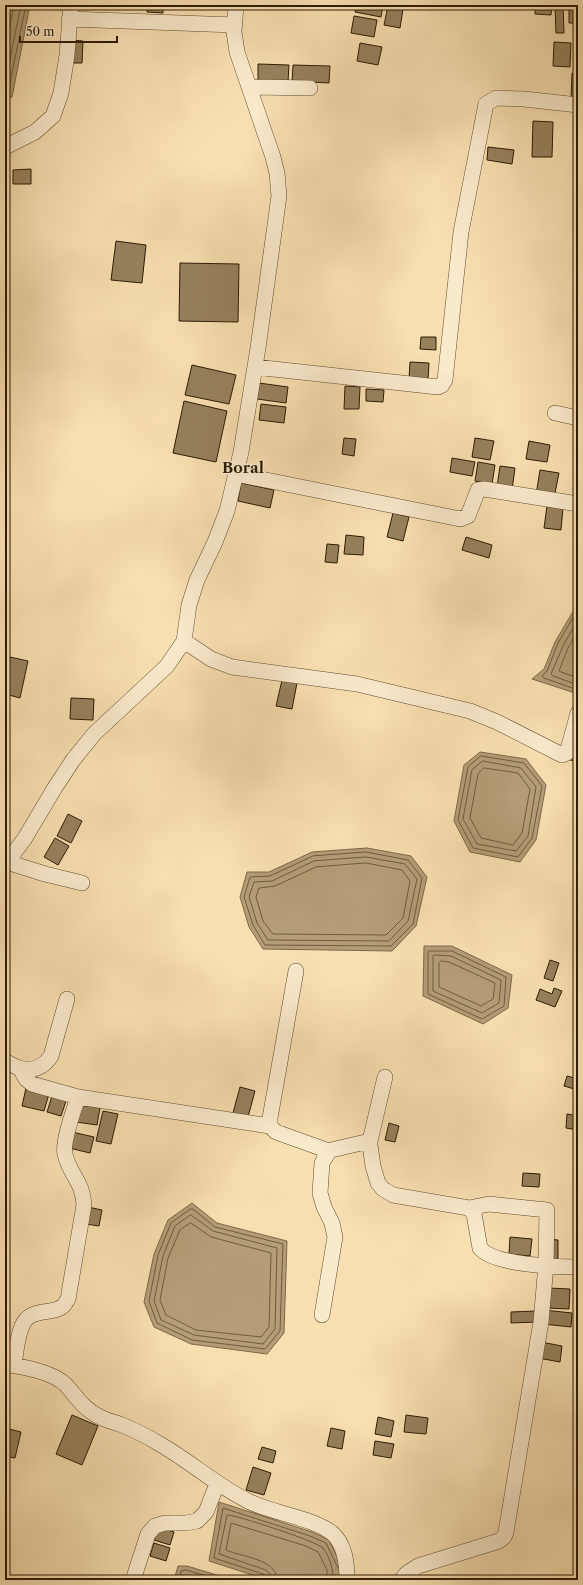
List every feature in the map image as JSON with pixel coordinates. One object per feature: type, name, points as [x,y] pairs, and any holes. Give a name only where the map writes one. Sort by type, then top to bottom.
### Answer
[{"type":"street","points":[[82,883],[6,863],[12,844],[26,838],[54,789],[73,760],[94,734],[167,666],[184,641],[189,605],[197,580],[215,542],[227,511],[241,452],[279,196],[277,173],[273,157],[237,52],[234,32],[236,5]]},
{"type":"street","points":[[6,145],[35,132],[53,116],[62,93],[68,55],[70,12],[235,25]]},
{"type":"street","points":[[249,87],[310,88]]},
{"type":"street","points":[[254,367],[438,387],[442,385],[444,380],[461,232],[486,104],[496,98],[524,99],[578,105]]},
{"type":"street","points":[[555,413],[578,418]]},
{"type":"street","points":[[236,474],[460,519],[468,516],[476,493],[481,489],[502,491],[578,504]]},
{"type":"street","points":[[184,641],[210,659],[232,667],[363,685],[470,711],[497,722],[562,755],[567,753],[578,713]]},
{"type":"street","points":[[270,1126],[270,1118],[296,971]]},
{"type":"street","points":[[21,1070],[36,1069],[46,1064],[51,1056],[67,999]]},
{"type":"street","points":[[5,1061],[21,1070],[26,1079],[32,1084],[78,1097],[270,1126],[276,1132],[329,1151],[370,1141]]},
{"type":"street","points":[[385,1078],[370,1141],[373,1166],[378,1183],[387,1192],[393,1195],[469,1208],[489,1204],[547,1210],[546,1265],[541,1322],[506,1534],[499,1541],[418,1566],[406,1574],[401,1580]]},
{"type":"street","points":[[78,1097],[65,1142],[64,1153],[84,1195],[84,1206],[70,1293],[66,1303],[58,1310],[38,1312],[29,1316],[22,1325],[9,1365],[47,1374],[58,1379],[66,1386],[81,1405],[100,1417],[158,1443],[237,1496],[254,1504],[313,1523],[328,1530],[338,1538],[344,1551],[347,1580]]},
{"type":"street","points":[[322,1316],[335,1236],[332,1223],[324,1207],[320,1193],[322,1163],[329,1151]]},
{"type":"street","points":[[469,1208],[474,1214],[479,1245],[483,1252],[503,1260],[578,1267]]},
{"type":"street","points":[[133,1580],[148,1534],[155,1526],[165,1523],[186,1523],[197,1521],[206,1512],[217,1484]]},
{"type":"water","points":[[5,5],[30,5],[12,97],[5,97]]},
{"type":"water","points":[[578,603],[578,694],[532,679],[544,669],[555,642]]},
{"type":"water","points":[[480,752],[526,759],[546,785],[536,840],[520,862],[470,852],[454,821],[464,765]]},
{"type":"water","points":[[367,848],[411,856],[427,877],[416,926],[392,951],[263,949],[249,927],[240,897],[247,872],[269,872],[312,852]]},
{"type":"water","points":[[424,946],[452,946],[512,975],[508,1008],[483,1024],[423,996]]},
{"type":"water","points":[[192,1203],[217,1223],[287,1241],[284,1333],[267,1354],[191,1344],[154,1327],[144,1302],[154,1254],[168,1220]]},
{"type":"water","points":[[219,1502],[312,1532],[329,1540],[342,1567],[342,1580],[268,1580],[209,1561]]},
{"type":"water","points":[[178,1566],[187,1566],[233,1580],[174,1580]]},
{"type":"building","points":[[147,5],[163,5],[163,13],[147,12]]},
{"type":"building","points":[[296,5],[314,5],[313,9],[296,7]]},
{"type":"building","points":[[357,5],[383,5],[381,17],[355,12]]},
{"type":"building","points":[[535,5],[552,5],[551,15],[535,14]]},
{"type":"building","points":[[555,5],[563,5],[564,33],[556,33]]},
{"type":"building","points":[[569,5],[578,5],[578,23],[569,23]]},
{"type":"building","points":[[388,6],[403,9],[400,28],[384,25]]},
{"type":"building","points":[[354,16],[377,20],[374,37],[351,33]]},
{"type":"building","points":[[71,40],[83,41],[82,63],[70,63]]},
{"type":"building","points":[[554,42],[571,43],[570,67],[553,66]]},
{"type":"building","points":[[360,43],[382,47],[378,65],[357,61]]},
{"type":"building","points":[[258,64],[289,65],[288,82],[258,81]]},
{"type":"building","points":[[293,65],[330,66],[329,83],[292,81]]},
{"type":"building","points":[[572,73],[578,73],[578,98],[571,98]]},
{"type":"building","points":[[533,121],[553,122],[552,157],[532,157]]},
{"type":"building","points":[[488,147],[514,150],[512,164],[487,160]]},
{"type":"building","points":[[578,160],[578,174],[573,172]]},
{"type":"building","points":[[31,169],[31,184],[13,184],[13,170]]},
{"type":"building","points":[[116,241],[146,245],[142,283],[111,280]]},
{"type":"building","points":[[180,263],[239,264],[238,322],[179,321]]},
{"type":"building","points":[[421,337],[436,337],[436,350],[420,349]]},
{"type":"building","points":[[410,362],[429,363],[428,380],[409,379]]},
{"type":"building","points":[[192,365],[236,375],[229,404],[185,395]]},
{"type":"building","points":[[259,383],[288,387],[286,403],[257,399]]},
{"type":"building","points":[[345,386],[360,387],[359,409],[344,409]]},
{"type":"building","points":[[366,389],[384,390],[383,402],[366,401]]},
{"type":"building","points":[[184,401],[227,411],[216,462],[173,453]]},
{"type":"building","points":[[261,404],[286,407],[284,423],[259,420]]},
{"type":"building","points":[[344,438],[356,439],[354,456],[342,454]]},
{"type":"building","points":[[475,438],[494,441],[490,460],[472,457]]},
{"type":"building","points":[[529,441],[550,445],[547,462],[526,459]]},
{"type":"building","points":[[452,458],[475,462],[472,476],[450,472]]},
{"type":"building","points":[[478,462],[495,465],[492,484],[475,481]]},
{"type":"building","points":[[500,466],[515,468],[512,490],[497,487]]},
{"type":"building","points":[[540,470],[559,473],[554,498],[536,495]]},
{"type":"building","points":[[241,483],[274,490],[270,508],[238,501]]},
{"type":"building","points":[[547,506],[563,508],[561,530],[544,528]]},
{"type":"building","points":[[393,513],[409,517],[403,541],[387,537]]},
{"type":"building","points":[[346,535],[364,537],[363,555],[344,554]]},
{"type":"building","points":[[466,537],[492,545],[489,558],[462,550]]},
{"type":"building","points":[[327,544],[339,545],[337,563],[325,562]]},
{"type":"building","points":[[10,657],[28,661],[20,698],[5,694],[5,678]]},
{"type":"building","points":[[282,680],[297,683],[292,709],[276,706]]},
{"type":"building","points":[[71,698],[94,699],[93,720],[70,719]]},
{"type":"building","points":[[570,747],[578,750],[578,762],[567,759]]},
{"type":"building","points":[[68,814],[82,821],[71,843],[57,836]]},
{"type":"building","points":[[55,838],[69,846],[58,865],[44,857]]},
{"type":"building","points":[[550,960],[559,963],[553,981],[544,978]]},
{"type":"building","points":[[554,988],[562,991],[555,1007],[536,1000],[540,989],[552,994]]},
{"type":"building","points":[[567,1076],[578,1079],[578,1090],[564,1086]]},
{"type":"building","points":[[240,1087],[255,1091],[248,1117],[233,1113]]},
{"type":"building","points":[[26,1088],[49,1094],[44,1111],[22,1106]]},
{"type":"building","points":[[52,1096],[66,1101],[61,1116],[47,1112]]},
{"type":"building","points":[[79,1104],[100,1108],[97,1125],[76,1122]]},
{"type":"building","points":[[103,1111],[118,1114],[111,1144],[96,1141]]},
{"type":"building","points":[[567,1114],[578,1116],[578,1130],[566,1128]]},
{"type":"building","points":[[389,1123],[399,1126],[395,1142],[385,1140]]},
{"type":"building","points":[[72,1132],[94,1137],[90,1153],[69,1148]]},
{"type":"building","points":[[523,1173],[540,1174],[539,1187],[522,1186]]},
{"type":"building","points":[[88,1207],[102,1210],[99,1226],[86,1224]]},
{"type":"building","points":[[510,1237],[532,1239],[530,1256],[509,1254]]},
{"type":"building","points":[[547,1239],[558,1240],[558,1262],[546,1262]]},
{"type":"building","points":[[548,1288],[570,1289],[569,1309],[547,1308]]},
{"type":"building","points":[[544,1310],[572,1313],[571,1327],[543,1324]]},
{"type":"building","points":[[536,1311],[536,1322],[511,1323],[511,1312]]},
{"type":"building","points":[[541,1342],[562,1346],[560,1362],[538,1358]]},
{"type":"building","points":[[72,1415],[98,1426],[82,1465],[56,1454]]},
{"type":"building","points":[[406,1415],[428,1418],[426,1434],[404,1432]]},
{"type":"building","points":[[378,1417],[394,1421],[391,1437],[375,1434]]},
{"type":"building","points":[[5,1428],[21,1432],[15,1458],[5,1456]]},
{"type":"building","points":[[331,1428],[345,1431],[342,1449],[327,1446]]},
{"type":"building","points":[[375,1441],[394,1444],[391,1458],[373,1455]]},
{"type":"building","points":[[262,1447],[276,1451],[273,1463],[258,1459]]},
{"type":"building","points":[[253,1467],[271,1473],[264,1495],[246,1490]]},
{"type":"building","points":[[159,1527],[174,1532],[170,1545],[154,1540]]},
{"type":"building","points":[[154,1543],[170,1548],[166,1561],[150,1556]]},
{"type":"district","name":"Boral","points":[[243,468]]}]
